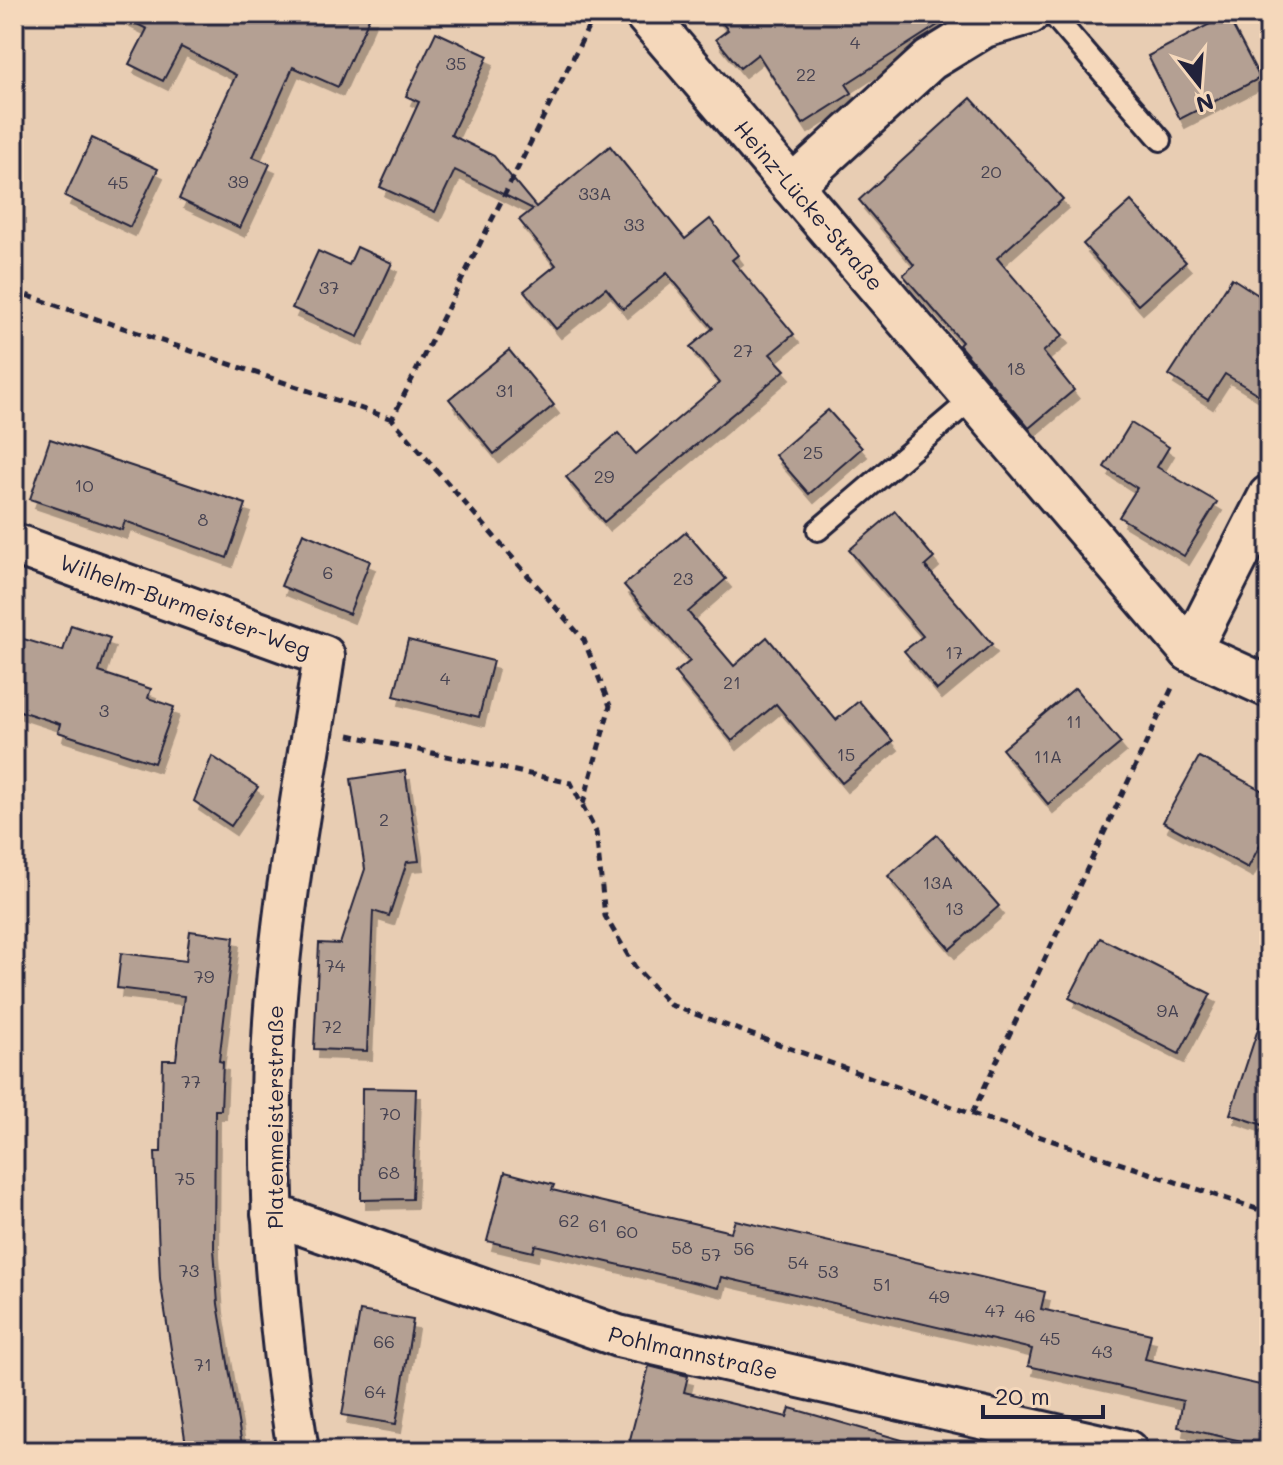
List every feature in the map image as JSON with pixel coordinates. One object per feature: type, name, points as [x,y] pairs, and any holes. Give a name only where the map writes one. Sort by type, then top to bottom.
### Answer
[{"type":"street","name":"Heinz-Lücke-Straße","points":[[645,14],[1190,651],[1269,687]]},
{"type":"street","points":[[792,186],[930,60],[984,27],[1029,14]]},
{"type":"street","points":[[1190,651],[1269,496]]},
{"type":"street","name":"Wilhelm-Burmeister-Weg","points":[[14,544],[324,656],[305,785]]},
{"type":"street","name":"Platenmeisterstraße","points":[[298,1451],[287,1385],[272,1214],[274,1023],[281,943],[305,785]]},
{"type":"street","name":"Pohlmannstraße","points":[[272,1214],[618,1336],[1018,1438],[1127,1451]]},
{"type":"lane","points":[[1052,14],[1161,140]]},
{"type":"lane","points":[[818,530],[973,398]]},
{"type":"path","points":[[392,419],[595,14]]},
{"type":"path","points":[[14,291],[392,419],[584,640],[610,706],[582,805]]},
{"type":"path","points":[[972,1114],[1190,651]]},
{"type":"path","points":[[313,727],[571,783],[596,832],[605,916],[635,967],[670,1005],[972,1114],[1269,1213]]},
{"type":"building","points":[[117,14],[371,14],[338,87],[293,67],[253,157],[270,164],[240,228],[179,199],[236,75],[181,47],[163,81],[129,64],[147,29]]},
{"type":"building","points":[[715,14],[955,14],[846,84],[852,93],[803,124],[758,54],[740,68],[716,39],[728,30]]},
{"type":"building","points":[[1227,15],[1260,78],[1180,119],[1148,56]]},
{"type":"building","points":[[436,32],[488,56],[451,135],[494,156],[536,207],[610,146],[685,239],[710,219],[738,255],[732,260],[794,334],[770,354],[785,370],[604,522],[566,477],[618,433],[636,454],[720,383],[690,347],[713,328],[667,273],[623,309],[606,288],[556,329],[524,291],[556,265],[519,220],[533,209],[455,170],[435,212],[380,187],[419,102],[406,96]]},
{"type":"building","points":[[971,98],[1063,199],[997,258],[1063,335],[1043,352],[1074,390],[1029,428],[959,345],[962,342],[903,275],[914,265],[859,200]]},
{"type":"building","points":[[92,138],[158,169],[130,227],[65,196]]},
{"type":"building","points":[[1131,201],[1186,262],[1138,305],[1083,244]]},
{"type":"building","points":[[357,247],[392,263],[358,337],[292,308],[318,251],[349,265]]},
{"type":"building","points":[[1232,278],[1269,302],[1269,401],[1225,374],[1208,400],[1169,375]]},
{"type":"building","points":[[509,350],[554,405],[494,454],[449,399]]},
{"type":"building","points":[[828,410],[862,448],[809,494],[775,455]]},
{"type":"building","points":[[1131,423],[1169,447],[1157,467],[1217,502],[1184,556],[1119,517],[1137,488],[1104,467]]},
{"type":"building","points":[[50,439],[246,504],[227,558],[125,521],[122,530],[30,499]]},
{"type":"building","points":[[895,511],[934,558],[925,566],[992,644],[937,690],[904,651],[923,636],[849,550]]},
{"type":"building","points":[[686,532],[726,579],[688,612],[734,666],[767,637],[836,720],[859,701],[893,741],[842,783],[776,704],[732,741],[675,673],[690,661],[624,585]]},
{"type":"building","points":[[303,533],[370,561],[349,614],[281,586]]},
{"type":"building","points":[[71,625],[110,638],[99,672],[151,689],[148,698],[174,707],[154,763],[58,732],[60,724],[14,709],[14,636],[63,651]]},
{"type":"building","points":[[408,640],[493,661],[479,717],[394,696]]},
{"type":"building","points":[[1075,688],[1121,743],[1048,804],[1002,749]]},
{"type":"building","points":[[212,756],[258,787],[231,826],[194,801]]},
{"type":"building","points":[[1199,757],[1269,794],[1269,828],[1248,868],[1163,822]]},
{"type":"building","points":[[405,771],[419,861],[407,862],[389,916],[373,911],[367,1051],[314,1049],[319,943],[340,944],[365,869],[351,779]]},
{"type":"building","points":[[937,835],[999,906],[950,949],[888,876]]},
{"type":"building","points":[[190,931],[234,937],[219,1061],[223,1062],[221,1110],[215,1110],[214,1248],[218,1304],[243,1451],[187,1451],[160,1279],[155,1152],[161,1152],[163,1060],[176,1060],[184,996],[117,988],[121,953],[186,961]]},
{"type":"building","points":[[1100,938],[1211,994],[1179,1054],[1069,998]]},
{"type":"building","points":[[1263,1014],[1269,1015],[1269,1127],[1230,1114]]},
{"type":"building","points":[[362,1088],[416,1089],[412,1199],[361,1200]]},
{"type":"building","points":[[505,1172],[554,1185],[552,1190],[731,1232],[735,1220],[1045,1292],[1041,1309],[1151,1334],[1145,1359],[1269,1387],[1269,1447],[1178,1427],[1183,1401],[1028,1366],[1032,1349],[721,1277],[718,1288],[535,1245],[533,1252],[487,1241]]},
{"type":"building","points":[[360,1311],[413,1320],[396,1424],[342,1415]]},
{"type":"building","points":[[649,1366],[688,1376],[684,1392],[787,1417],[790,1408],[909,1442],[907,1451],[627,1451]]}]
